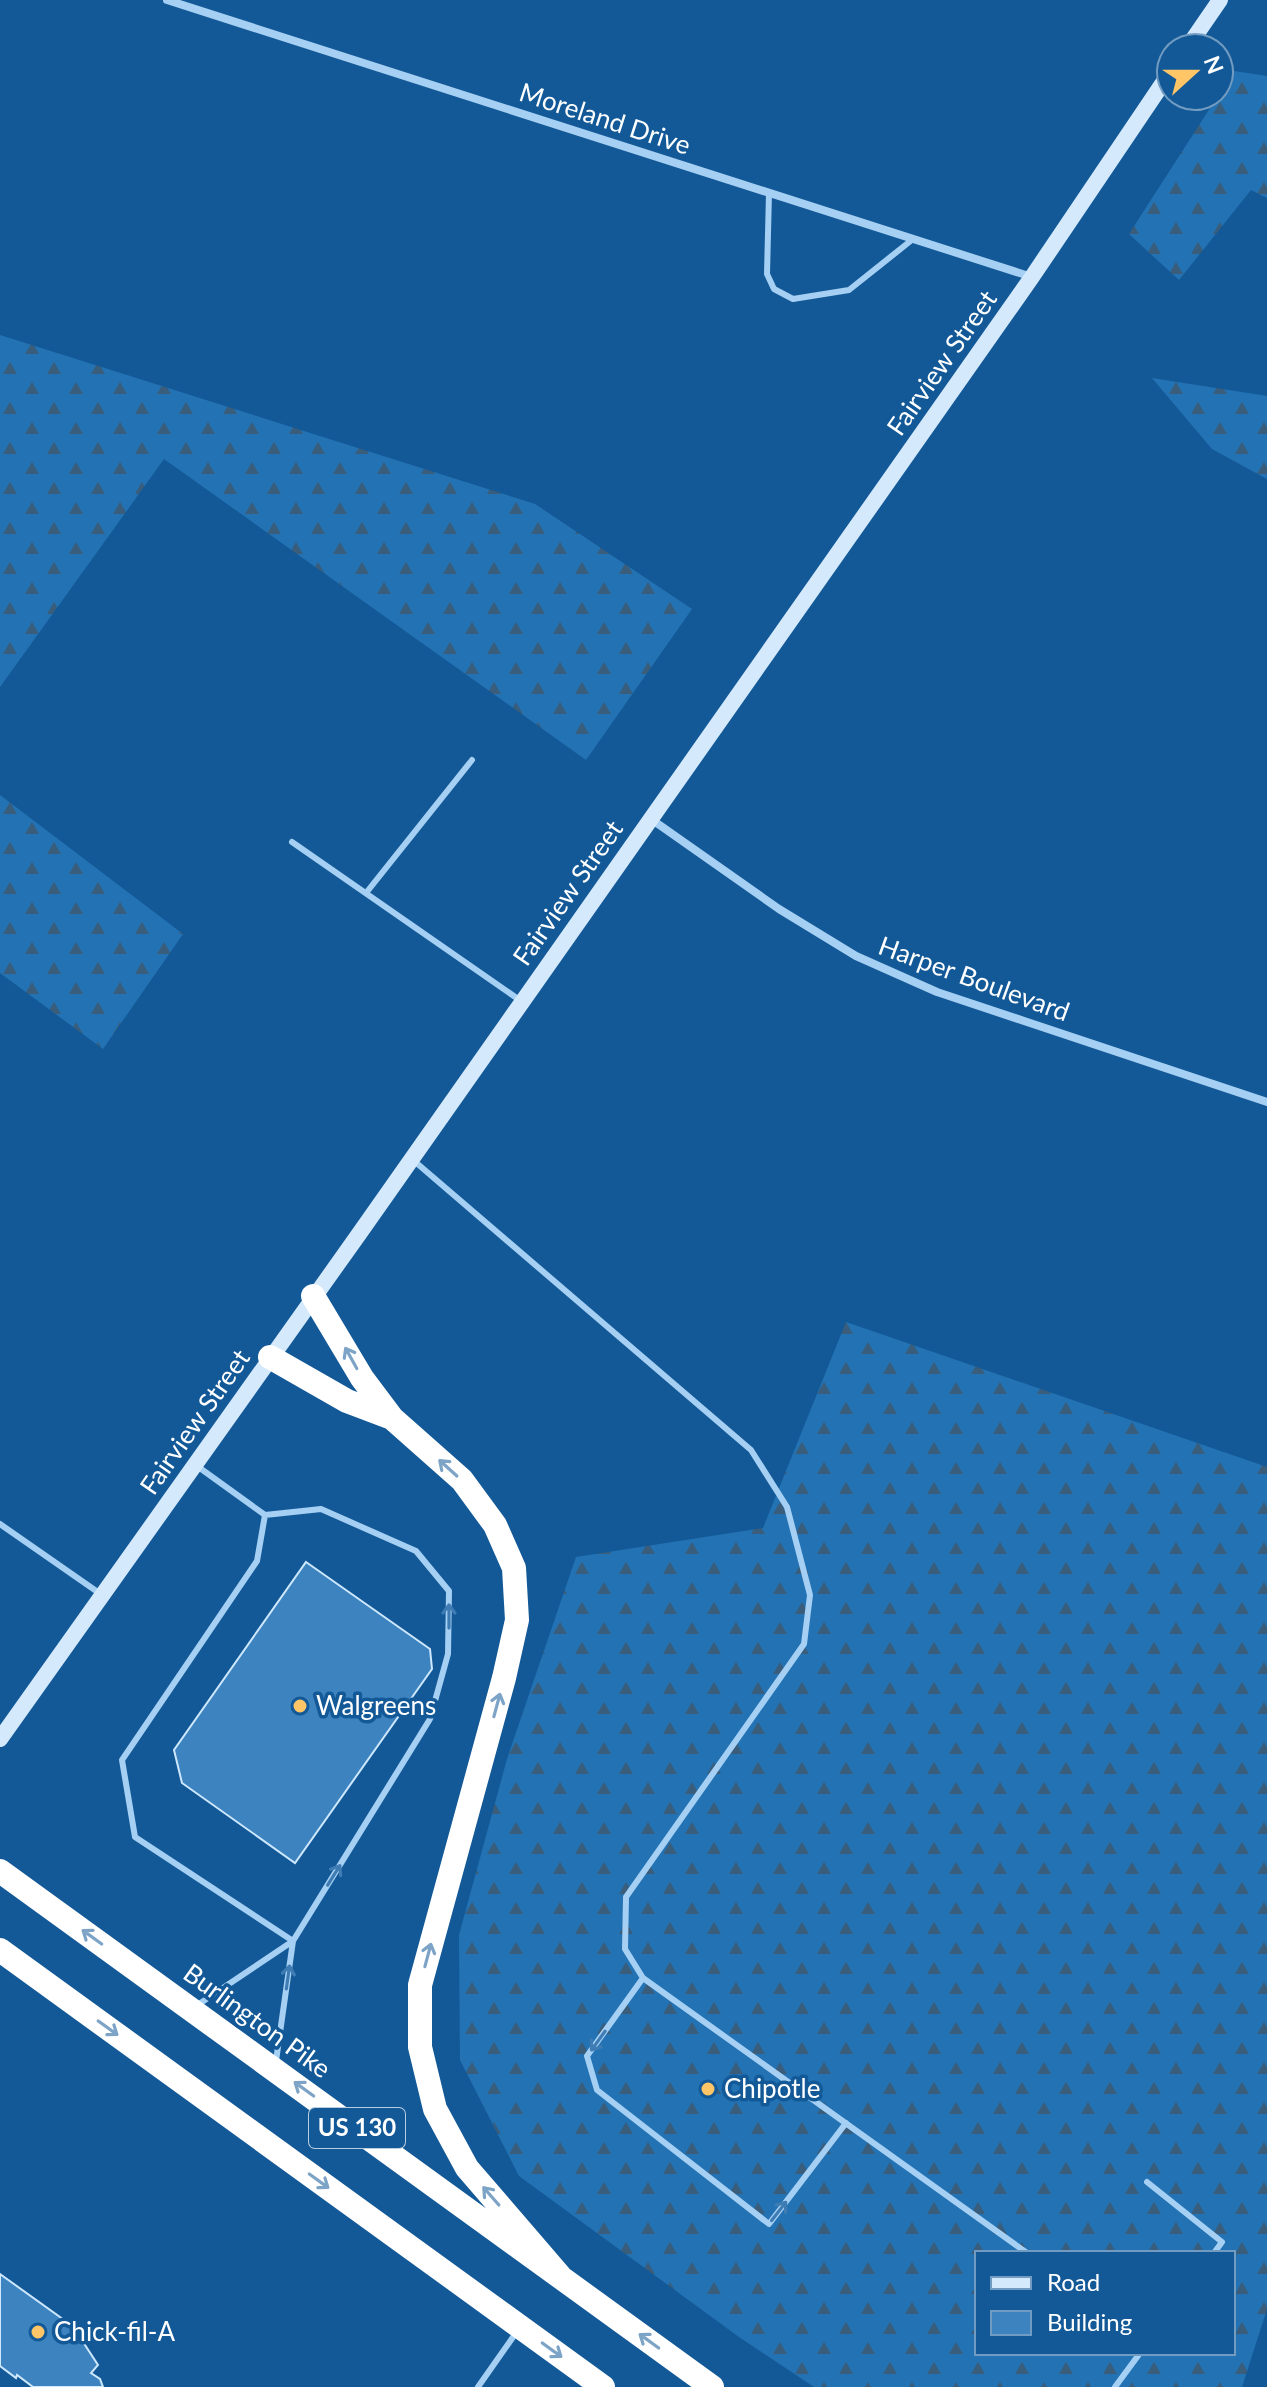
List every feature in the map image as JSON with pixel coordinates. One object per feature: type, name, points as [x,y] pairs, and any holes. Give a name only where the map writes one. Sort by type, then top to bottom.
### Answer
[{"type":"highway","points":[[313,1296],[362,1378],[392,1418],[462,1480],[495,1525],[514,1568],[517,1620],[420,1985],[420,2047],[435,2109],[467,2168],[560,2276]]},
{"type":"highway","points":[[270,1357],[347,1401],[392,1418]]},
{"type":"highway","name":"Burlington Pike","points":[[0,1871],[712,2387]]},
{"type":"highway","name":"US 130","points":[[0,1950],[603,2387]]},
{"type":"street","name":"Moreland Drive","points":[[167,0],[1032,277]]},
{"type":"street","points":[[1198,32],[1220,0]]},
{"type":"street","name":"Fairview Street","points":[[0,1739],[1032,277],[1155,95]]},
{"type":"street","name":"Harper Boulevard","points":[[650,819],[779,909],[856,956],[937,992],[1267,1102]]},
{"type":"lane","points":[[769,193],[767,274],[774,289],[793,299],[849,290],[913,239]]},
{"type":"lane","points":[[366,893],[472,760]]},
{"type":"lane","points":[[292,842],[521,1001]]},
{"type":"lane","points":[[411,1159],[751,1450],[787,1507],[810,1595],[804,1644],[626,1897],[625,1949],[643,1978],[1024,2251]]},
{"type":"lane","points":[[194,1464],[265,1515],[321,1509],[416,1551],[449,1591],[448,1654],[430,1719],[293,1941],[275,2068]]},
{"type":"lane","points":[[265,1515],[257,1561],[122,1760],[135,1837],[293,1941]]},
{"type":"lane","points":[[0,1524],[103,1596]]},
{"type":"lane","points":[[192,2009],[293,1941]]},
{"type":"lane","points":[[643,1978],[587,2056],[597,2090],[769,2224],[846,2123]]},
{"type":"lane","points":[[1147,2182],[1222,2242],[1215,2251]]},
{"type":"lane","points":[[478,2387],[520,2328]]},
{"type":"lane","points":[[1115,2387],[1139,2355]]},
{"type":"green space","points":[[1235,71],[1267,76],[1267,198],[1251,190],[1179,280],[1129,234],[1208,112],[1235,112]]},
{"type":"green space","points":[[0,335],[535,504],[692,609],[586,760],[164,459],[0,687]]},
{"type":"green space","points":[[1152,378],[1267,396],[1267,479],[1212,449]]},
{"type":"green space","points":[[0,795],[183,934],[103,1049],[0,973]]},
{"type":"green space","points":[[846,1322],[1267,1467],[1267,2309],[1242,2387],[814,2387],[739,2337],[519,2176],[460,2060],[459,1935],[507,1759],[576,1557],[763,1528]]},
{"type":"building","points":[[306,1562],[430,1649],[432,1669],[295,1863],[182,1783],[174,1750]]},
{"type":"building","name":"Chick-fil-A","points":[[0,2274],[78,2330],[74,2335],[83,2342],[98,2365],[91,2373],[100,2379],[103,2387],[33,2387],[0,2366]]},
{"type":"place","name":"Walgreens","points":[[300,1706]]},
{"type":"place","name":"Chipotle","points":[[708,2089]]},
{"type":"place","name":"Chick-fil-A","points":[[38,2332]]}]
